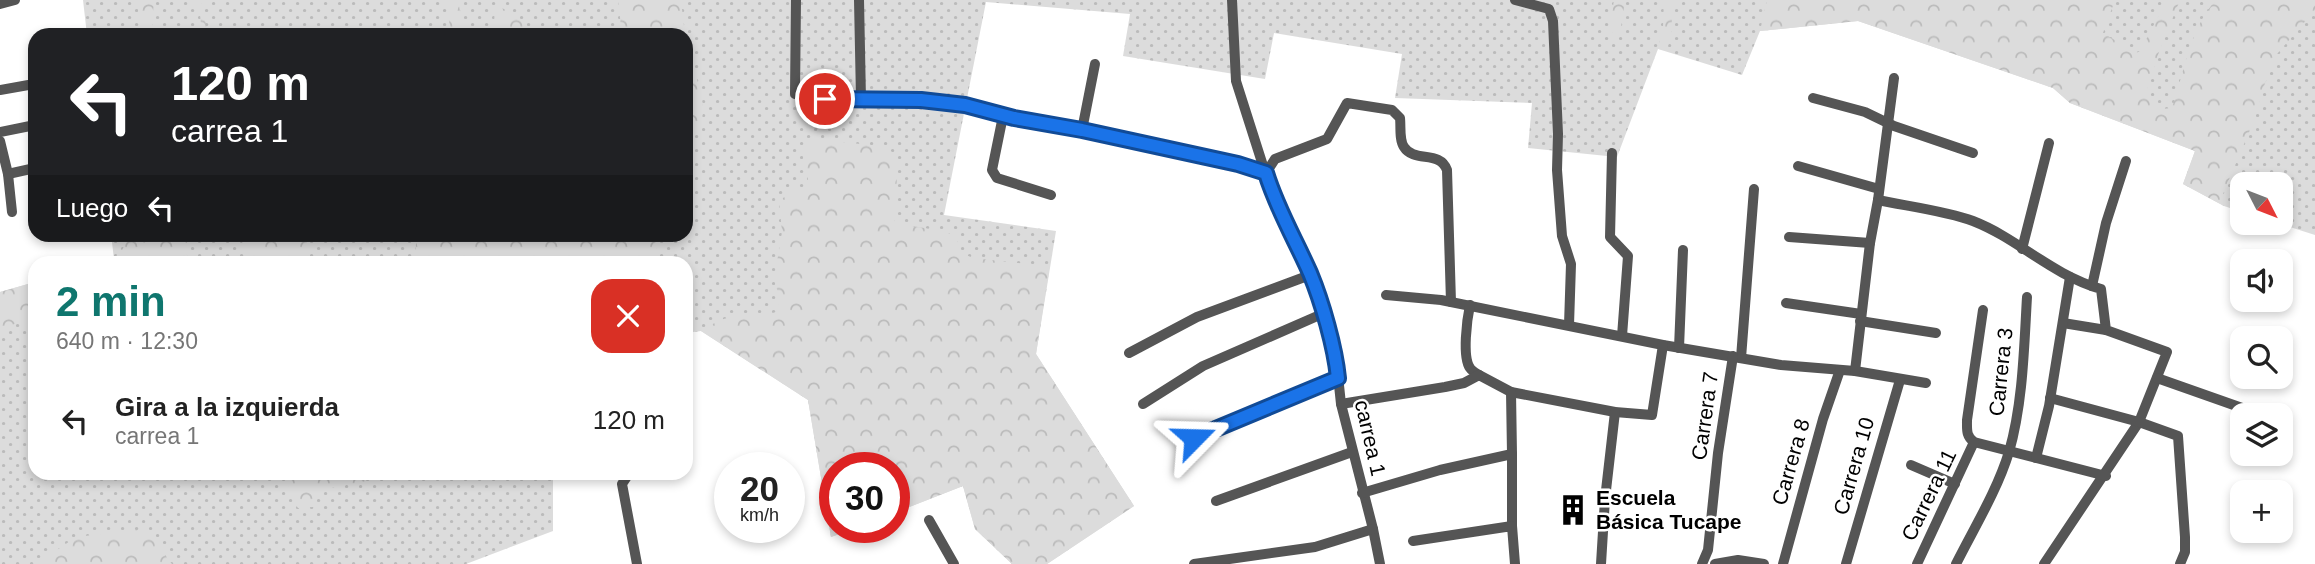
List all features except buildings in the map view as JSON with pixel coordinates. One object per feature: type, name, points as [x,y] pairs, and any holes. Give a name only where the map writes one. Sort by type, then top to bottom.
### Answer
[{"type":"street","points":[[0,4],[15,0]]},
{"type":"street","points":[[790,0],[795,26]]},
{"type":"street","points":[[796,0],[795,94],[825,99],[921,100],[965,105],[1003,116],[1238,164],[1266,173],[1275,159],[1327,139],[1347,103],[1392,110],[1400,118],[1402,145],[1414,154],[1435,158],[1445,164],[1447,170],[1451,302]]},
{"type":"street","points":[[859,0],[861,99]]},
{"type":"street","name":"carrea 1","points":[[1232,0],[1236,81],[1278,208],[1310,275],[1336,357],[1341,404],[1380,564]]},
{"type":"street","points":[[1515,0],[1549,9],[1553,21],[1557,170],[1562,236],[1571,264],[1569,325]]},
{"type":"street","points":[[1082,130],[1095,64]]},
{"type":"street","points":[[1855,371],[1860,317],[1894,78]]},
{"type":"street","points":[[0,90],[28,85]]},
{"type":"street","points":[[1813,97],[1865,112],[1973,153]]},
{"type":"street","points":[[1003,116],[992,170],[997,178],[1051,195]]},
{"type":"street","points":[[0,132],[28,126]]},
{"type":"street","points":[[0,141],[8,174],[12,212]]},
{"type":"street","points":[[2022,249],[2049,143]]},
{"type":"street","points":[[1612,153],[1610,237],[1629,256],[1622,336]]},
{"type":"street","points":[[2092,286],[2106,223],[2126,161]]},
{"type":"street","points":[[1798,166],[1879,195],[1972,220],[2070,277],[2101,289],[2106,330]]},
{"type":"street","points":[[8,174],[28,170]]},
{"type":"street","name":"Carrera 7","points":[[1702,564],[1708,550],[1718,453],[1737,357],[1754,189]]},
{"type":"street","points":[[1789,237],[1870,243]]},
{"type":"street","points":[[1679,348],[1683,250]]},
{"type":"street","points":[[1129,353],[1197,317],[1310,275]]},
{"type":"street","points":[[2036,458],[2050,398],[2070,277]]},
{"type":"street","points":[[1386,295],[1470,305],[1679,348],[1926,383]]},
{"type":"street","name":"Carrera 3","points":[[1956,564],[1982,515],[2009,451],[2016,417],[2027,297]]},
{"type":"street","points":[[1786,303],[1936,332]]},
{"type":"street","points":[[1470,305],[1466,356],[1469,367],[1511,392],[1615,412],[1653,415],[1663,345]]},
{"type":"street","points":[[1983,310],[1966,434],[1974,442],[2106,475]]},
{"type":"street","points":[[1143,404],[1203,366],[1322,314]]},
{"type":"street","points":[[2044,564],[2139,422],[2167,352],[2106,330],[2063,323]]},
{"type":"street","name":"Carrera 8","points":[[1783,564],[1823,419],[1840,370]]},
{"type":"street","points":[[1341,404],[1445,387],[1464,383],[1479,375]]},
{"type":"street","points":[[1194,438],[1338,378]]},
{"type":"street","points":[[2157,378],[2230,404]]},
{"type":"street","name":"Carrera 10","points":[[1846,564],[1900,380]]},
{"type":"street","points":[[1511,392],[1515,564]]},
{"type":"street","points":[[2050,398],[2139,422],[2178,436],[2185,537],[2185,552],[2180,564]]},
{"type":"street","points":[[1601,564],[1615,412]]},
{"type":"street","name":"Carrera 11","points":[[1917,564],[1974,442]]},
{"type":"street","points":[[1216,501],[1352,452]]},
{"type":"street","points":[[1362,493],[1440,470],[1512,454]]},
{"type":"street","points":[[1910,465],[1955,484]]},
{"type":"street","points":[[625,480],[622,484],[637,564]]},
{"type":"street","points":[[929,520],[954,564]]},
{"type":"street","points":[[1413,541],[1513,526]]},
{"type":"street","points":[[1194,564],[1315,547],[1373,528]]},
{"type":"street","points":[[1715,564],[1738,560],[1763,564]]},
{"type":"green space","points":[[83,0],[2315,0],[2315,235],[2293,228],[2293,172],[2230,172],[2230,208],[2224,206],[2183,184],[2195,151],[2070,103],[2053,88],[1858,21],[1760,31],[1742,75],[1658,49],[1617,157],[1528,148],[1532,103],[1395,98],[1402,54],[1274,33],[1265,79],[1123,56],[1130,14],[986,2],[944,215],[1056,231],[1036,354],[1134,506],[1047,564],[1012,564],[975,529],[963,486],[910,507],[910,452],[819,452],[819,466],[808,400],[701,331],[693,332],[693,256],[114,256],[112,242],[693,242],[693,28],[86,28]]},
{"type":"green space","points":[[137,0],[154,0],[153,28],[140,28]]},
{"type":"green space","points":[[195,0],[201,0],[207,28],[201,28]]},
{"type":"green space","points":[[446,0],[458,0],[463,28],[450,28]]},
{"type":"green space","points":[[618,0],[681,0],[684,28],[621,28]]},
{"type":"green space","points":[[1614,0],[1625,0],[1621,27],[1616,35],[1609,31]]},
{"type":"green space","points":[[1664,0],[1673,1],[1671,35],[1667,50],[1658,49],[1663,27]]},
{"type":"green space","points":[[1767,0],[2115,0],[2103,33],[2136,53],[2140,51],[2164,0],[2180,0],[2145,96],[2162,109],[2172,108],[2194,37],[2207,11],[2216,0],[2315,0],[2315,10],[2277,54],[2255,118],[2230,172],[2223,194],[2224,206],[2183,184],[2195,151],[2070,103],[2053,88],[1858,21],[1760,31]]},
{"type":"green space","points":[[498,7],[508,11],[518,17],[526,28],[496,28],[495,14]]},
{"type":"green space","points":[[693,67],[703,114],[693,136]]},
{"type":"green space","points":[[824,140],[888,147],[898,161],[894,223],[957,236],[957,251],[973,258],[1050,264],[1036,354],[1134,506],[1047,564],[1012,564],[975,529],[963,486],[910,507],[910,452],[819,452],[819,466],[808,400],[701,331],[729,318],[779,311],[779,295],[774,280],[782,232],[779,201],[794,190],[810,188],[803,158],[807,143]]},
{"type":"green space","points":[[125,242],[186,242],[189,256],[115,256]]},
{"type":"green space","points":[[242,242],[307,242],[310,256],[247,256]]},
{"type":"green space","points":[[416,242],[655,242],[658,256],[415,256]]},
{"type":"green space","points":[[28,284],[28,480],[553,480],[553,531],[466,564],[0,564],[0,292]]},
{"type":"green space","points":[[28,284],[28,320],[0,331],[0,292]]},
{"type":"green space","points":[[288,480],[366,480],[316,493],[317,501],[313,507],[298,508],[289,495]]},
{"type":"green space","points":[[135,530],[150,535],[172,564],[41,564],[76,537]]},
{"type":"place","name":"Escuela Básica Tucape","points":[[1573,510]]},
{"type":"route","points":[[825,99],[921,100],[965,105],[1014,118],[1238,164],[1266,173],[1273,197],[1310,275],[1336,357],[1338,378],[1194,438]]}]
